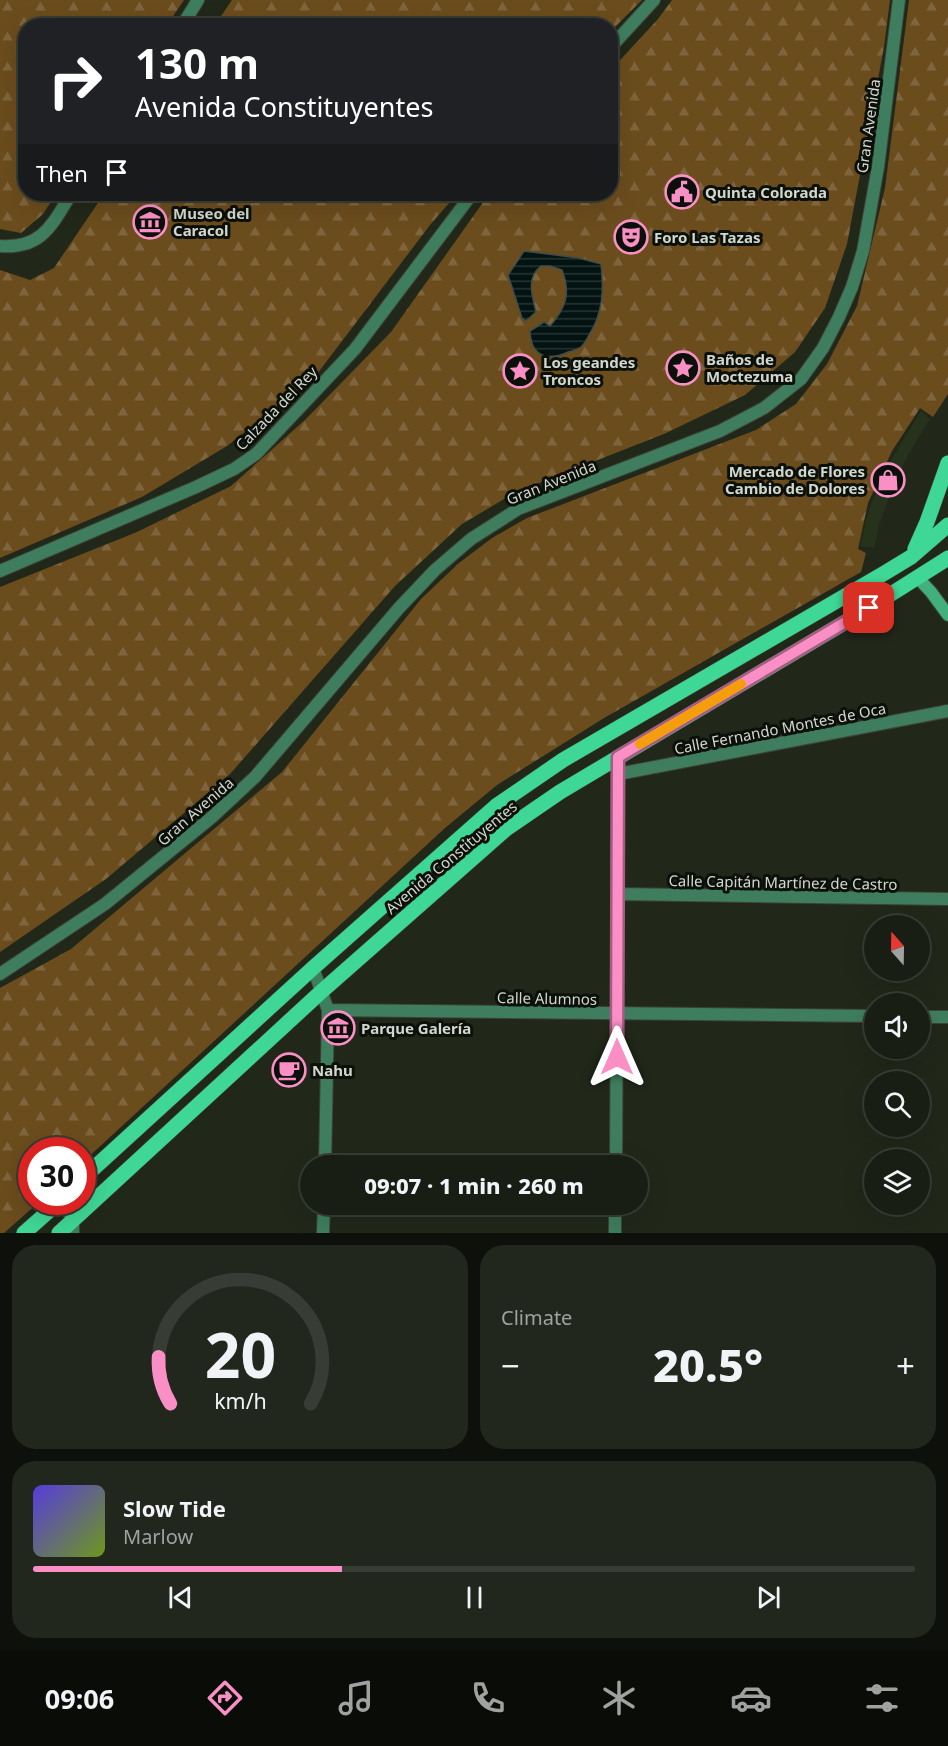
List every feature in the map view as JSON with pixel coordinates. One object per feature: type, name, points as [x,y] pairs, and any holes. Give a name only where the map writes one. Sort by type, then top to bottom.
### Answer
[{"type":"main road","points":[[910,557],[927,522],[948,463]]},
{"type":"main road","name":"Avenida Constituyentes","points":[[96,1166],[313,968],[496,806],[563,760],[910,557],[948,525]]},
{"type":"main road","name":"Avenida Constituyentes","points":[[59,1233],[73,1227],[322,991],[506,830],[561,792],[948,558]]},
{"type":"main road","points":[[24,1233],[45,1215]]},
{"type":"street","points":[[187,18],[198,0]]},
{"type":"street","points":[[618,39],[654,0]]},
{"type":"street","name":"Gran Avenida","points":[[0,974],[105,904],[212,817],[255,777],[399,608],[435,570],[471,539],[518,509],[720,431],[764,408],[801,378],[823,348],[839,317],[852,287],[863,251],[878,167],[899,0]]},
{"type":"street","points":[[0,246],[16,247],[47,232],[67,201]]},
{"type":"street","name":"Calzada del Rey","points":[[0,571],[195,487],[234,469],[255,454],[356,349],[467,201]]},
{"type":"street","points":[[918,578],[932,592],[948,615]]},
{"type":"street","name":"Calle Fernando Montes de Oca","points":[[618,774],[948,711]]},
{"type":"street","points":[[616,1155],[618,757]]},
{"type":"street","name":"Calle Capitán Martínez de Castro","points":[[618,894],[948,899]]},
{"type":"street","points":[[313,968],[328,1010],[325,1155]]},
{"type":"street","name":"Calle Alumnos","points":[[328,1010],[864,1016]]},
{"type":"street","points":[[930,1017],[948,1017]]},
{"type":"street","points":[[323,1233],[324,1215]]},
{"type":"street","points":[[615,1215],[615,1233]]},
{"type":"shaded area","points":[[524,251],[579,258],[601,264],[600,310],[594,327],[580,348],[560,355],[547,356],[542,355],[533,346],[530,331],[544,322],[550,326],[563,306],[566,286],[562,270],[541,266],[532,281],[536,312],[526,321],[522,318],[508,275]]},
{"type":"shaded area","name":"Mercado de Flores Cambio de Dolores","points":[[921,411],[930,419],[894,483],[879,525],[874,548],[860,546],[869,510],[887,467]]},
{"type":"green space","points":[[0,0],[184,0],[172,18],[18,18],[18,201],[51,201],[43,214],[21,233],[0,229]]},
{"type":"green space","points":[[232,0],[642,0],[618,24],[618,18],[220,18]]},
{"type":"green space","points":[[672,0],[890,0],[884,47],[847,244],[825,308],[795,352],[745,395],[664,434],[516,492],[462,524],[395,586],[230,774],[106,879],[0,952],[0,587],[137,532],[231,486],[306,419],[391,332],[484,201],[618,201],[618,62],[658,19]]},
{"type":"green space","points":[[909,0],[948,0],[948,394],[933,417],[920,408],[892,451],[868,503],[858,549],[866,553],[861,572],[604,718],[497,785],[445,828],[96,1150],[96,1137],[18,1137],[18,1215],[24,1215],[4,1233],[0,1233],[0,988],[71,949],[282,772],[421,599],[459,563],[492,538],[527,518],[756,430],[796,404],[827,364],[857,306],[885,188]]},
{"type":"green space","points":[[99,201],[451,201],[430,225],[314,378],[227,446],[142,497],[0,558],[0,270],[30,280],[54,268]]},
{"type":"slow traffic","points":[[640,744],[741,684]]},
{"type":"place","name":"Quinta Colorada","points":[[682,192]]},
{"type":"place","name":"Museo del Caracol","points":[[150,222]]},
{"type":"place","name":"Foro Las Tazas","points":[[631,237]]},
{"type":"place","name":"Baños de Moctezuma","points":[[683,368]]},
{"type":"place","name":"Los geandes Troncos","points":[[520,371]]},
{"type":"place","name":"Mercado de Flores Cambio de Dolores","points":[[888,480]]},
{"type":"place","name":"Parque Galería","points":[[338,1028]]},
{"type":"place","name":"Nahu","points":[[289,1070]]},
{"type":"route","points":[[617,1057],[618,757],[869,608]]}]
